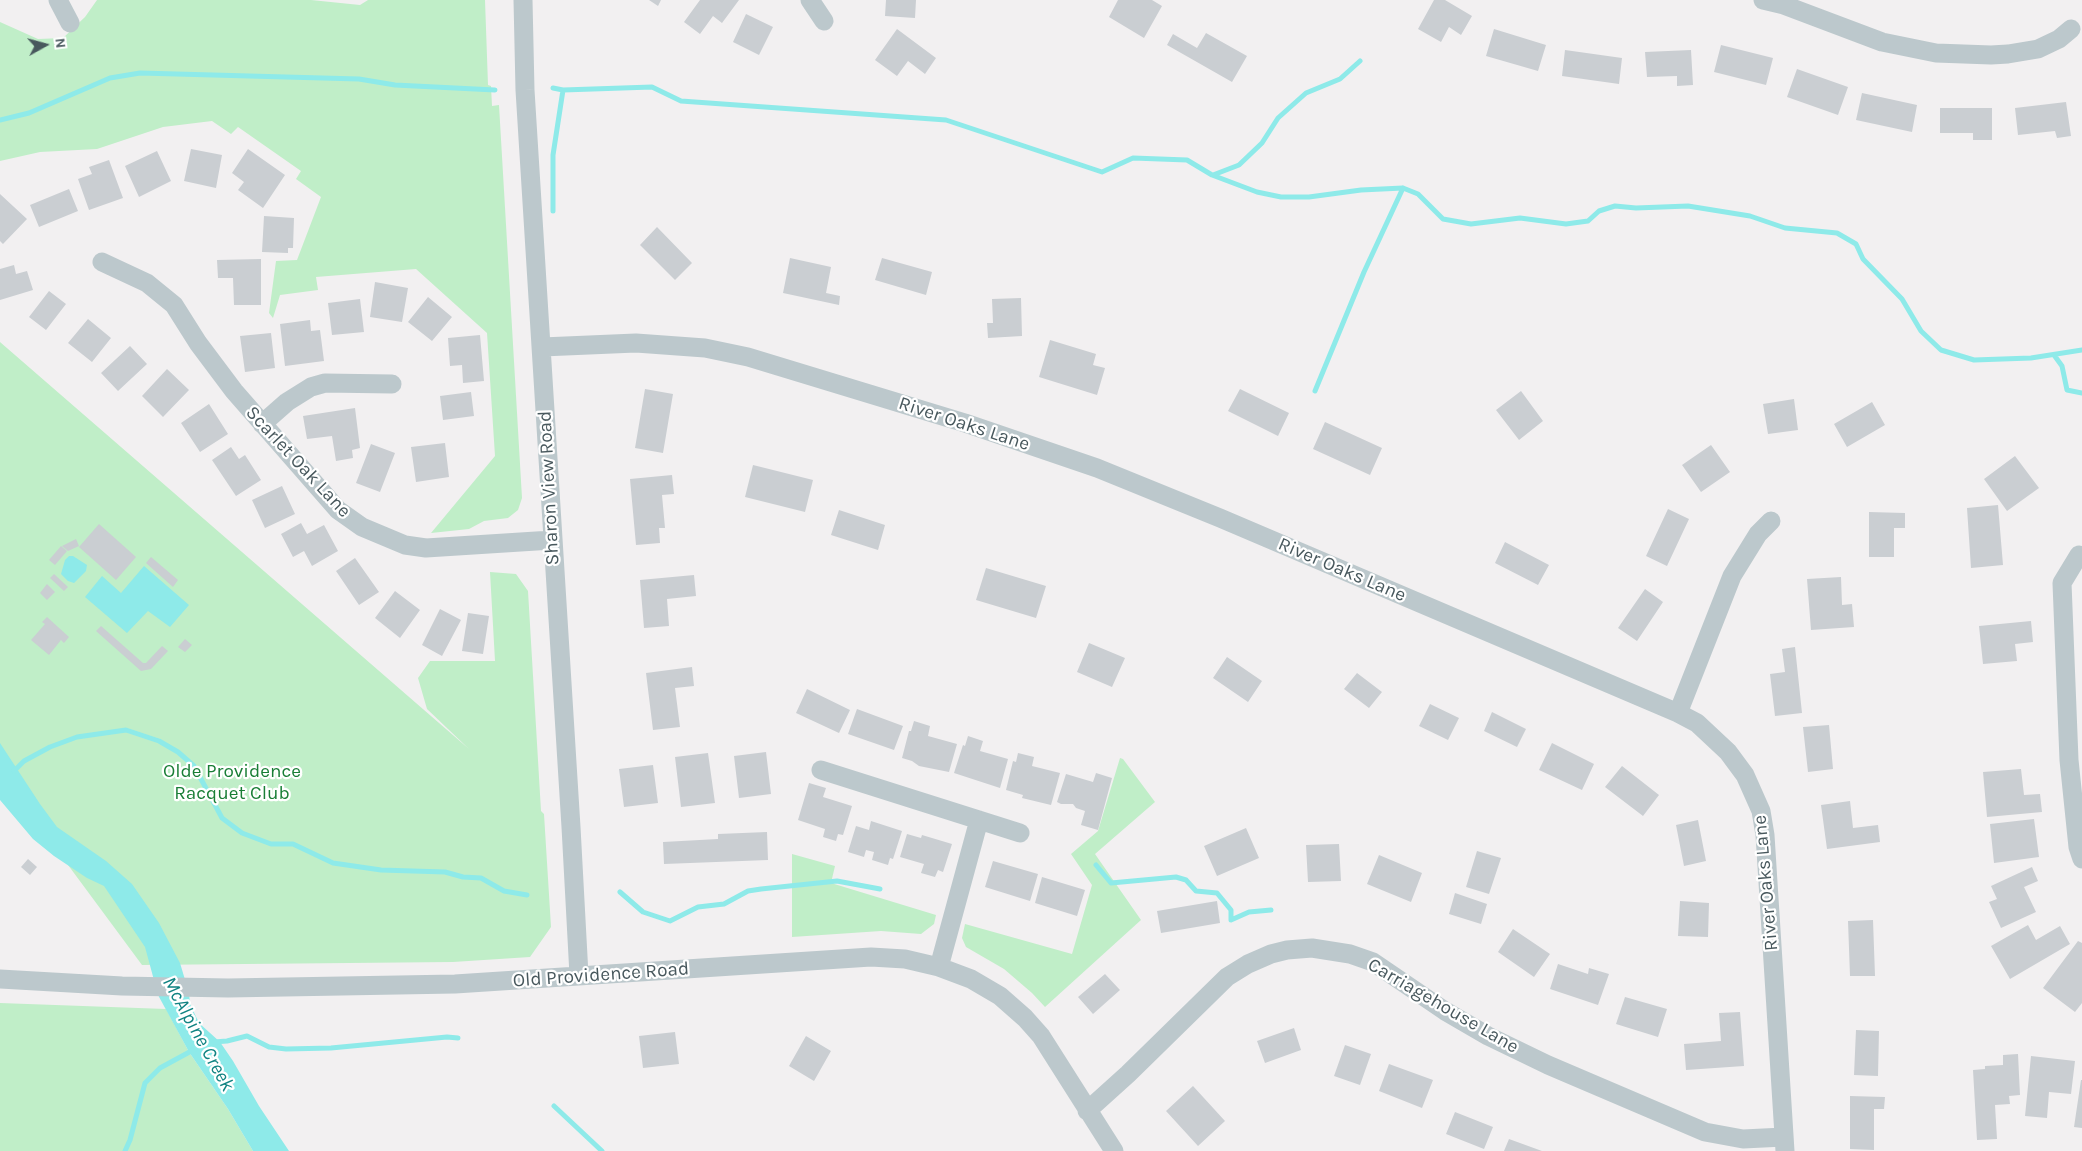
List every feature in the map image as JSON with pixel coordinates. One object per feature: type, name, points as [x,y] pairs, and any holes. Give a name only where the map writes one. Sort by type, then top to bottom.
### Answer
[{"type":"street","points":[[58,0],[70,23]]},
{"type":"street","name":"Sharon View Road","points":[[523,0],[525,90],[579,975]]},
{"type":"street","points":[[810,0],[824,22]]},
{"type":"street","points":[[1763,0],[1784,5],[1882,42],[1936,53],[1991,56],[2038,49],[2072,29]]},
{"type":"street","name":"Scarlet Oak Lane","points":[[102,262],[147,283],[174,305],[198,343],[234,391],[262,424],[338,510],[375,534],[405,545],[426,548],[552,540]]},
{"type":"street","name":"River Oaks Lane","points":[[542,347],[636,342],[705,348],[748,357],[965,423],[1097,468],[1352,574],[1678,713],[1696,723],[1728,752],[1745,775],[1761,811],[1765,835],[1785,1144]]},
{"type":"street","points":[[262,424],[287,402],[311,387],[326,383],[392,384]]},
{"type":"street","points":[[1678,713],[1732,576],[1758,534],[1771,521]]},
{"type":"street","points":[[2079,555],[2062,583],[2076,760],[2078,847],[2082,859]]},
{"type":"street","points":[[822,770],[1020,833]]},
{"type":"street","points":[[938,967],[979,820]]},
{"type":"street","name":"Carriagehouse Lane","points":[[1087,1111],[1128,1074],[1227,977],[1248,964],[1271,954],[1287,950],[1312,948],[1350,954],[1372,962],[1445,1011],[1488,1036],[1548,1065],[1705,1132],[1785,1144]]},
{"type":"street","name":"Old Providence Road","points":[[0,979],[122,986],[228,988],[455,984],[870,957],[905,959],[938,967],[986,986],[1025,1018],[1041,1036],[1114,1151]]},
{"type":"green space","points":[[97,0],[311,0],[360,5],[368,0],[485,0],[488,85],[491,86],[492,106],[499,105],[522,498],[518,510],[508,518],[484,521],[469,529],[431,533],[495,456],[487,333],[416,269],[316,277],[318,290],[280,295],[273,318],[269,313],[276,261],[297,260],[321,197],[296,179],[301,171],[238,127],[231,134],[212,121],[163,127],[97,149],[40,152],[0,161],[0,22],[38,39],[63,38],[85,17]]},
{"type":"green space","name":"Olde Providence Racquet Club","points":[[0,342],[469,749],[427,709],[418,678],[430,661],[495,661],[490,572],[516,574],[528,591],[541,811],[544,814],[551,927],[530,957],[453,962],[142,965],[0,773]]},
{"type":"green space","points":[[1120,758],[1123,759],[1155,802],[1095,854],[1141,920],[1045,1007],[1004,969],[966,947],[962,938],[965,924],[1072,954],[1092,885],[1071,854],[1098,831]]},
{"type":"green space","points":[[792,854],[835,866],[831,883],[936,915],[934,924],[921,934],[881,931],[792,937]]},
{"type":"green space","points":[[0,1003],[166,1009],[189,1052],[228,1109],[253,1151],[0,1151]]},
{"type":"water","points":[[69,556],[73,556],[87,565],[86,571],[74,583],[68,581],[61,574],[65,560]]},
{"type":"water","points":[[144,566],[189,605],[170,627],[148,611],[127,633],[85,597],[102,576],[121,593]]},
{"type":"water","name":"McAlpine Creek","points":[[0,743],[57,827],[106,861],[132,884],[159,923],[180,963],[189,993],[190,1004],[199,1023],[220,1042],[289,1151],[253,1151],[228,1109],[189,1052],[158,995],[145,947],[104,886],[87,878],[33,839],[0,800]]},
{"type":"building","points":[[649,0],[661,0],[658,6]]},
{"type":"building","points":[[700,0],[739,0],[722,23],[713,16],[700,34],[684,22]]},
{"type":"building","points":[[886,0],[916,0],[915,18],[885,16]]},
{"type":"building","points":[[1118,0],[1152,0],[1162,6],[1144,38],[1109,17]]},
{"type":"building","points":[[1434,0],[1445,0],[1472,16],[1461,35],[1449,27],[1441,42],[1418,29]]},
{"type":"building","points":[[746,14],[773,27],[759,55],[733,42]]},
{"type":"building","points":[[897,29],[936,58],[925,74],[908,61],[897,76],[875,60]]},
{"type":"building","points":[[1494,29],[1546,45],[1538,71],[1486,56]]},
{"type":"building","points":[[1206,33],[1247,56],[1232,82],[1167,45],[1173,34],[1197,48]]},
{"type":"building","points":[[1721,45],[1773,58],[1766,85],[1714,72]]},
{"type":"building","points":[[1565,50],[1622,58],[1619,84],[1562,76]]},
{"type":"building","points":[[1691,50],[1693,85],[1677,86],[1677,76],[1647,77],[1645,52]]},
{"type":"building","points":[[1797,69],[1848,87],[1838,115],[1787,97]]},
{"type":"building","points":[[1862,93],[1917,105],[1912,132],[1856,120]]},
{"type":"building","points":[[2066,102],[2071,136],[2057,138],[2055,131],[2018,135],[2015,108]]},
{"type":"building","points":[[1940,108],[1992,108],[1992,140],[1973,140],[1973,133],[1940,133]]},
{"type":"building","points":[[191,149],[222,155],[216,188],[184,181]]},
{"type":"building","points":[[248,149],[285,175],[263,208],[238,190],[244,182],[232,173]]},
{"type":"building","points":[[157,151],[171,181],[139,197],[125,166]]},
{"type":"building","points":[[109,160],[123,198],[89,210],[78,179],[92,174],[89,167]]},
{"type":"building","points":[[69,189],[78,211],[39,227],[30,205]]},
{"type":"building","points":[[0,194],[27,219],[3,244],[0,241]]},
{"type":"building","points":[[264,216],[294,218],[293,248],[288,248],[288,253],[262,252]]},
{"type":"building","points":[[657,227],[692,263],[675,280],[640,245]]},
{"type":"building","points":[[790,258],[831,267],[826,293],[840,296],[839,305],[783,293]]},
{"type":"building","points":[[882,258],[932,272],[926,295],[875,280]]},
{"type":"building","points":[[261,259],[261,305],[234,305],[233,278],[218,278],[217,260]]},
{"type":"building","points":[[14,265],[16,274],[27,271],[33,290],[0,300],[0,269]]},
{"type":"building","points":[[375,282],[408,288],[402,322],[370,317]]},
{"type":"building","points":[[49,291],[66,304],[46,330],[29,317]]},
{"type":"building","points":[[428,297],[452,317],[432,341],[408,322]]},
{"type":"building","points":[[1021,298],[1022,336],[988,338],[987,323],[993,323],[992,299]]},
{"type":"building","points":[[360,299],[364,332],[332,335],[328,303]]},
{"type":"building","points":[[88,319],[111,338],[92,362],[68,343]]},
{"type":"building","points":[[310,320],[311,331],[320,330],[324,361],[285,366],[280,324]]},
{"type":"building","points":[[271,333],[275,368],[245,372],[240,336]]},
{"type":"building","points":[[480,335],[484,381],[463,383],[462,365],[450,366],[448,338]]},
{"type":"building","points":[[1050,340],[1096,354],[1093,365],[1105,368],[1097,395],[1039,377]]},
{"type":"building","points":[[130,346],[147,364],[118,391],[101,373]]},
{"type":"building","points":[[167,369],[189,390],[163,417],[142,396]]},
{"type":"building","points":[[645,389],[673,394],[663,453],[635,448]]},
{"type":"building","points":[[1240,389],[1289,413],[1278,436],[1228,411]]},
{"type":"building","points":[[1521,391],[1543,421],[1519,440],[1496,410]]},
{"type":"building","points":[[471,392],[474,416],[443,420],[440,396]]},
{"type":"building","points":[[1794,399],[1798,430],[1768,434],[1763,404]]},
{"type":"building","points":[[1872,402],[1885,425],[1847,447],[1834,424]]},
{"type":"building","points":[[209,404],[228,434],[200,452],[181,423]]},
{"type":"building","points":[[355,408],[360,448],[352,450],[353,458],[336,461],[332,436],[307,439],[303,416]]},
{"type":"building","points":[[1325,422],[1382,448],[1370,475],[1313,449]]},
{"type":"building","points":[[445,443],[449,477],[416,482],[411,447]]},
{"type":"building","points":[[371,444],[395,453],[380,492],[356,483]]},
{"type":"building","points":[[1711,445],[1730,472],[1701,492],[1682,465]]},
{"type":"building","points":[[231,447],[239,459],[245,455],[261,480],[236,496],[212,460]]},
{"type":"building","points":[[2015,456],[2039,488],[2007,511],[1984,479]]},
{"type":"building","points":[[753,465],[813,480],[805,512],[745,497]]},
{"type":"building","points":[[672,475],[674,494],[662,495],[665,528],[659,528],[660,543],[636,545],[630,479]]},
{"type":"building","points":[[282,486],[295,514],[265,528],[252,500]]},
{"type":"building","points":[[1998,505],[2003,565],[1971,568],[1967,508]]},
{"type":"building","points":[[1668,509],[1689,519],[1667,566],[1646,556]]},
{"type":"building","points":[[839,510],[885,525],[878,550],[831,535]]},
{"type":"building","points":[[1869,512],[1905,513],[1905,528],[1894,528],[1894,557],[1869,557]]},
{"type":"building","points":[[301,523],[307,534],[324,525],[338,551],[312,566],[304,551],[293,557],[281,534]]},
{"type":"building","points":[[99,524],[136,557],[116,580],[79,547]]},
{"type":"building","points":[[76,539],[79,546],[68,551],[62,546]]},
{"type":"building","points":[[1505,542],[1549,565],[1538,585],[1495,563]]},
{"type":"building","points":[[61,546],[67,551],[55,565],[49,560]]},
{"type":"building","points":[[151,557],[178,580],[173,587],[146,563]]},
{"type":"building","points":[[355,558],[379,592],[359,605],[336,571]]},
{"type":"building","points":[[986,568],[1046,586],[1036,618],[976,600]]},
{"type":"building","points":[[54,574],[68,587],[64,591],[50,578]]},
{"type":"building","points":[[694,575],[696,596],[667,599],[669,626],[644,628],[640,580]]},
{"type":"building","points":[[1841,577],[1842,605],[1852,604],[1854,627],[1811,630],[1807,579]]},
{"type":"building","points":[[47,584],[55,592],[47,600],[40,593]]},
{"type":"building","points":[[1645,589],[1663,602],[1637,641],[1618,628]]},
{"type":"building","points":[[395,591],[420,610],[400,638],[375,618]]},
{"type":"building","points":[[440,609],[461,620],[442,656],[422,645]]},
{"type":"building","points":[[468,613],[489,616],[483,654],[462,651]]},
{"type":"building","points":[[47,617],[69,637],[64,643],[61,640],[49,655],[31,640],[45,624],[42,622]]},
{"type":"building","points":[[2031,621],[2033,642],[2015,644],[2017,661],[1983,664],[1979,626]]},
{"type":"building","points":[[101,626],[143,663],[146,663],[162,646],[168,651],[151,669],[141,671],[96,631]]},
{"type":"building","points":[[185,639],[192,645],[185,652],[178,647]]},
{"type":"building","points":[[1089,643],[1125,658],[1112,687],[1077,672]]},
{"type":"building","points":[[1795,647],[1802,713],[1775,716],[1770,674],[1785,672],[1782,649]]},
{"type":"building","points":[[1227,657],[1262,681],[1248,702],[1213,678]]},
{"type":"building","points":[[692,667],[694,686],[675,688],[680,727],[653,730],[646,673]]},
{"type":"building","points":[[1357,673],[1382,692],[1369,708],[1344,689]]},
{"type":"building","points":[[807,689],[850,710],[839,733],[796,713]]},
{"type":"building","points":[[1430,704],[1459,718],[1448,740],[1419,726]]},
{"type":"building","points":[[857,709],[903,726],[894,750],[848,734]]},
{"type":"building","points":[[1492,712],[1526,729],[1517,747],[1484,731]]},
{"type":"building","points":[[914,721],[930,726],[928,736],[957,744],[949,772],[919,766],[912,761],[902,758],[909,731],[911,731]]},
{"type":"building","points":[[1829,725],[1833,769],[1808,772],[1803,727]]},
{"type":"building","points":[[968,736],[983,741],[980,751],[1008,759],[1000,788],[954,773]]},
{"type":"building","points":[[1552,743],[1594,764],[1582,790],[1539,770]]},
{"type":"building","points":[[766,752],[771,794],[739,798],[734,756]]},
{"type":"building","points":[[708,753],[715,803],[681,807],[675,757]]},
{"type":"building","points":[[1018,753],[1034,757],[1032,766],[1060,773],[1051,805],[1022,798],[1023,795],[1006,790],[1013,761],[1016,762]]},
{"type":"building","points":[[653,765],[658,803],[624,807],[619,769]]},
{"type":"building","points":[[1622,766],[1659,795],[1643,816],[1605,787]]},
{"type":"building","points":[[2021,769],[2024,795],[2040,794],[2042,812],[1987,817],[1983,772]]},
{"type":"building","points":[[1096,773],[1112,778],[1098,830],[1081,825],[1085,811],[1076,808],[1073,804],[1057,802],[1066,774],[1093,782]]},
{"type":"building","points":[[809,783],[826,788],[823,797],[852,806],[843,835],[838,834],[836,841],[823,837],[825,829],[798,820]]},
{"type":"building","points":[[1850,801],[1853,828],[1878,825],[1880,842],[1827,849],[1821,805]]},
{"type":"building","points":[[2034,819],[2039,857],[1994,863],[1990,824]]},
{"type":"building","points":[[1698,820],[1706,861],[1684,866],[1676,825]]},
{"type":"building","points":[[871,821],[902,831],[893,859],[890,858],[888,865],[872,860],[874,852],[866,850],[864,857],[848,852],[856,826],[869,830]]},
{"type":"building","points":[[1246,828],[1259,858],[1217,876],[1204,846]]},
{"type":"building","points":[[767,832],[768,860],[664,864],[663,842],[718,839],[718,834]]},
{"type":"building","points":[[907,834],[921,838],[922,835],[952,844],[943,872],[938,870],[935,877],[921,873],[924,864],[900,857]]},
{"type":"building","points":[[1339,844],[1341,881],[1308,882],[1306,845]]},
{"type":"building","points":[[1477,851],[1501,858],[1489,894],[1466,887]]},
{"type":"building","points":[[1379,855],[1422,873],[1411,902],[1367,884]]},
{"type":"building","points":[[28,859],[37,867],[30,875],[21,867]]},
{"type":"building","points":[[993,861],[1038,874],[1030,901],[985,887]]},
{"type":"building","points":[[2032,867],[2038,881],[2024,887],[2036,912],[2001,928],[1989,902],[1997,899],[1991,886]]},
{"type":"building","points":[[1042,877],[1085,890],[1077,916],[1035,903]]},
{"type":"building","points":[[1455,893],[1487,904],[1481,924],[1449,914]]},
{"type":"building","points":[[1217,901],[1220,923],[1161,933],[1157,911]]},
{"type":"building","points":[[1680,901],[1709,903],[1708,937],[1678,936]]},
{"type":"building","points":[[1873,920],[1875,976],[1850,976],[1848,921]]},
{"type":"building","points":[[2028,925],[2036,940],[2060,926],[2070,944],[2010,979],[1991,946]]},
{"type":"building","points":[[1513,929],[1550,954],[1534,977],[1498,952]]},
{"type":"building","points":[[2078,941],[2082,943],[2082,1003],[2075,1012],[2043,988]]},
{"type":"building","points":[[1558,964],[1588,974],[1589,968],[1609,974],[1598,1005],[1550,989]]},
{"type":"building","points":[[1105,974],[1120,990],[1093,1014],[1078,997]]},
{"type":"building","points":[[1625,997],[1667,1009],[1658,1037],[1616,1024]]},
{"type":"building","points":[[1740,1012],[1744,1066],[1686,1070],[1684,1044],[1721,1041],[1719,1013]]},
{"type":"building","points":[[1294,1028],[1301,1050],[1265,1063],[1257,1041]]},
{"type":"building","points":[[1856,1030],[1879,1031],[1878,1076],[1854,1075]]},
{"type":"building","points":[[675,1032],[679,1064],[643,1068],[639,1036]]},
{"type":"building","points":[[806,1036],[831,1051],[814,1081],[789,1066]]},
{"type":"building","points":[[1345,1045],[1371,1054],[1360,1085],[1334,1076]]},
{"type":"building","points":[[2018,1054],[2020,1095],[2009,1096],[2010,1104],[1995,1105],[1997,1139],[1977,1140],[1973,1070],[1985,1069],[1985,1066],[2003,1065],[2003,1055]]},
{"type":"building","points":[[2031,1056],[2075,1061],[2071,1094],[2049,1092],[2047,1118],[2025,1116]]},
{"type":"building","points":[[1389,1064],[1433,1080],[1422,1108],[1379,1091]]},
{"type":"building","points":[[2082,1080],[2082,1128],[2074,1127]]},
{"type":"building","points":[[1193,1086],[1225,1121],[1198,1146],[1166,1111]]},
{"type":"building","points":[[1850,1096],[1885,1097],[1884,1109],[1874,1109],[1874,1150],[1850,1149]]},
{"type":"building","points":[[1455,1112],[1493,1127],[1484,1149],[1446,1134]]},
{"type":"building","points":[[1509,1139],[1542,1151],[1504,1151]]},
{"type":"waterway","points":[[1213,175],[1239,165],[1262,143],[1278,118],[1306,93],[1340,79],[1360,61]]},
{"type":"waterway","points":[[0,120],[29,113],[110,78],[140,73],[359,79],[395,85],[495,90]]},
{"type":"waterway","points":[[553,88],[563,90],[652,87],[681,101],[946,120],[1102,172],[1133,158],[1187,160],[1212,175],[1257,192],[1281,197],[1309,197],[1361,190],[1403,188],[1418,194],[1443,219],[1471,224],[1520,218],[1566,224],[1588,221],[1599,211],[1615,206],[1636,208],[1688,206],[1750,216],[1785,228],[1837,233],[1856,244],[1863,259],[1902,299],[1921,331],[1941,350],[1974,360],[2031,358],[2082,350]]},
{"type":"waterway","points":[[553,211],[553,155],[563,90]]},
{"type":"waterway","points":[[1315,391],[1364,272],[1403,188]]},
{"type":"waterway","points":[[2054,355],[2062,366],[2067,390],[2082,393]]},
{"type":"waterway","points":[[14,771],[24,761],[50,747],[77,737],[126,730],[159,741],[178,752],[194,766],[222,818],[242,833],[271,844],[293,844],[333,863],[381,870],[445,872],[463,877],[481,878],[504,891],[527,895]]},
{"type":"waterway","points":[[1096,865],[1111,883],[1176,877],[1186,880],[1196,891],[1217,893],[1231,910],[1231,920],[1249,912],[1271,910]]},
{"type":"waterway","points":[[620,892],[643,912],[670,921],[698,907],[724,904],[748,891],[761,889],[837,881],[880,889]]},
{"type":"waterway","name":"McAlpine Creek","points":[[214,1042],[247,1036],[269,1047],[286,1049],[331,1048],[447,1037],[458,1038]]},
{"type":"waterway","name":"McAlpine Creek","points":[[125,1151],[130,1140],[145,1083],[160,1068],[195,1049]]},
{"type":"waterway","points":[[554,1106],[602,1151]]}]
